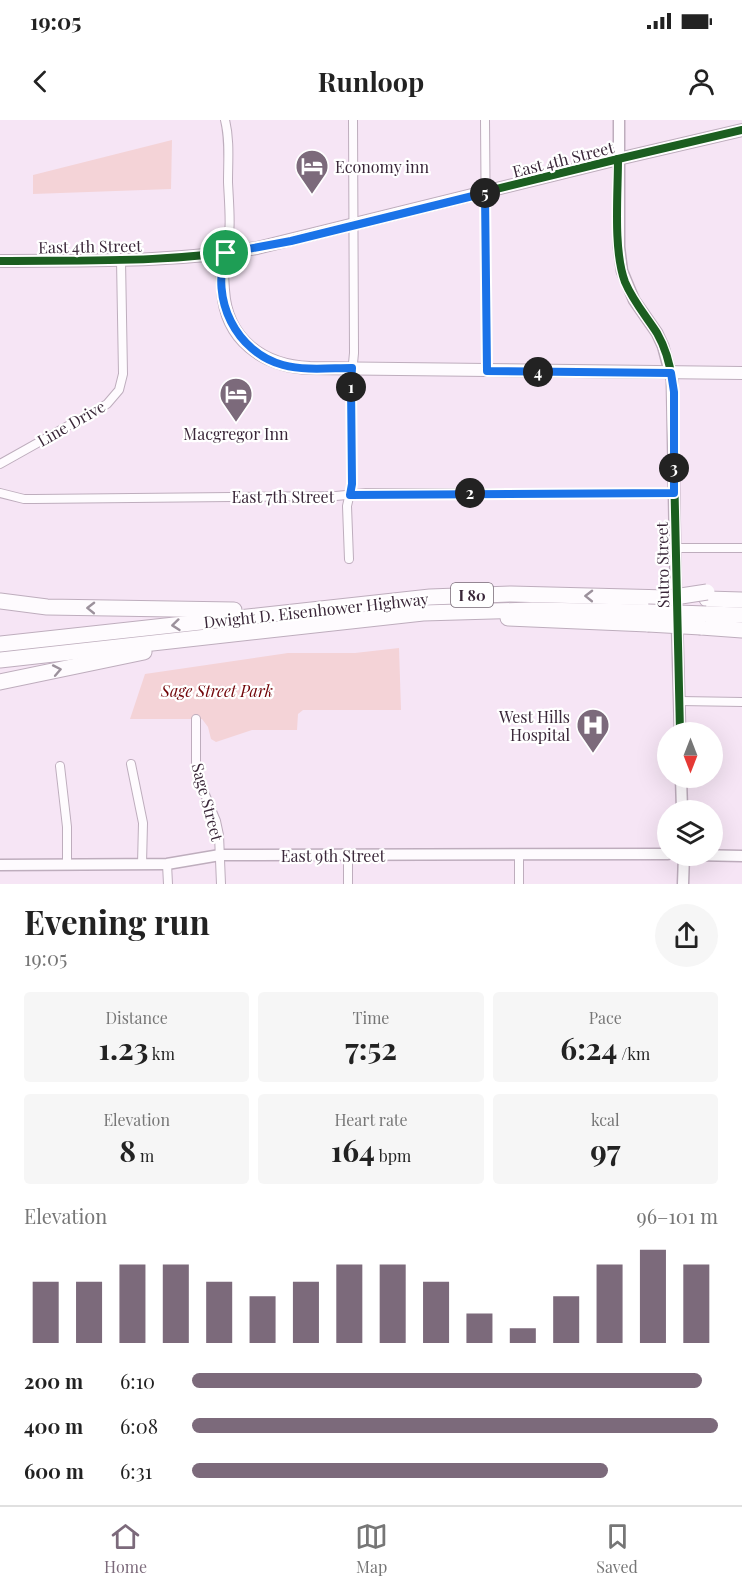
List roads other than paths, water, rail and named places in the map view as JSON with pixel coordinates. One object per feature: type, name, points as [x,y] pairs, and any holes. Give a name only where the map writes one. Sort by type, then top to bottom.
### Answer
[{"type":"highway","points":[[705,608],[742,591]]},
{"type":"highway","name":"Dwight D. Eisenhower Highway","points":[[0,645],[297,611],[459,596],[511,594],[648,611],[668,598],[742,615]]},
{"type":"highway","name":"Dwight D. Eisenhower Highway","points":[[0,660],[402,615],[467,611],[648,611],[705,608],[742,600]]},
{"type":"highway","points":[[0,601],[47,607],[297,611]]},
{"type":"highway","points":[[705,608],[742,630]]},
{"type":"highway","points":[[0,682],[126,656],[181,640]]},
{"type":"main road","name":"East 4th Street","points":[[0,261],[121,260],[226,253],[291,241],[742,130]]},
{"type":"main road","points":[[226,253],[222,268],[226,309],[235,330],[252,349],[262,356],[285,365],[487,371],[742,373]]},
{"type":"street","points":[[225,120],[228,136],[229,193],[229,239],[226,253]]},
{"type":"street","points":[[349,559],[347,506],[352,484],[353,120]]},
{"type":"street","points":[[485,120],[487,371]]},
{"type":"street","name":"Sutro Street","points":[[619,120],[619,247],[622,271],[634,300],[660,339],[671,373],[674,392],[674,493],[680,722]]},
{"type":"street","name":"Line Drive","points":[[0,464],[107,404],[119,390],[123,374],[121,260]]},
{"type":"street","name":"East 7th Street","points":[[0,493],[24,499],[674,493]]},
{"type":"street","points":[[675,548],[742,548]]},
{"type":"street","points":[[680,701],[742,702]]},
{"type":"street","name":"Sage Street","points":[[196,719],[197,771],[216,820],[221,884]]},
{"type":"street","points":[[131,764],[142,824],[142,864]]},
{"type":"street","points":[[60,766],[67,827],[67,865]]},
{"type":"street","points":[[519,854],[519,884]]},
{"type":"street","name":"East 9th Street","points":[[0,865],[167,864],[220,855],[657,854]]},
{"type":"street","points":[[348,855],[348,884]]},
{"type":"street","points":[[723,856],[742,856]]},
{"type":"street","points":[[167,864],[168,884]]},
{"type":"street","points":[[684,866],[684,884]]},
{"type":"place","name":"Economy inn","points":[[312,195]]},
{"type":"place","name":"Macgregor Inn","points":[[236,423]]},
{"type":"place","name":"West Hills Hospital","points":[[593,754]]},
{"type":"park label","name":"Sage Street Park","points":[[217,690]]}]
